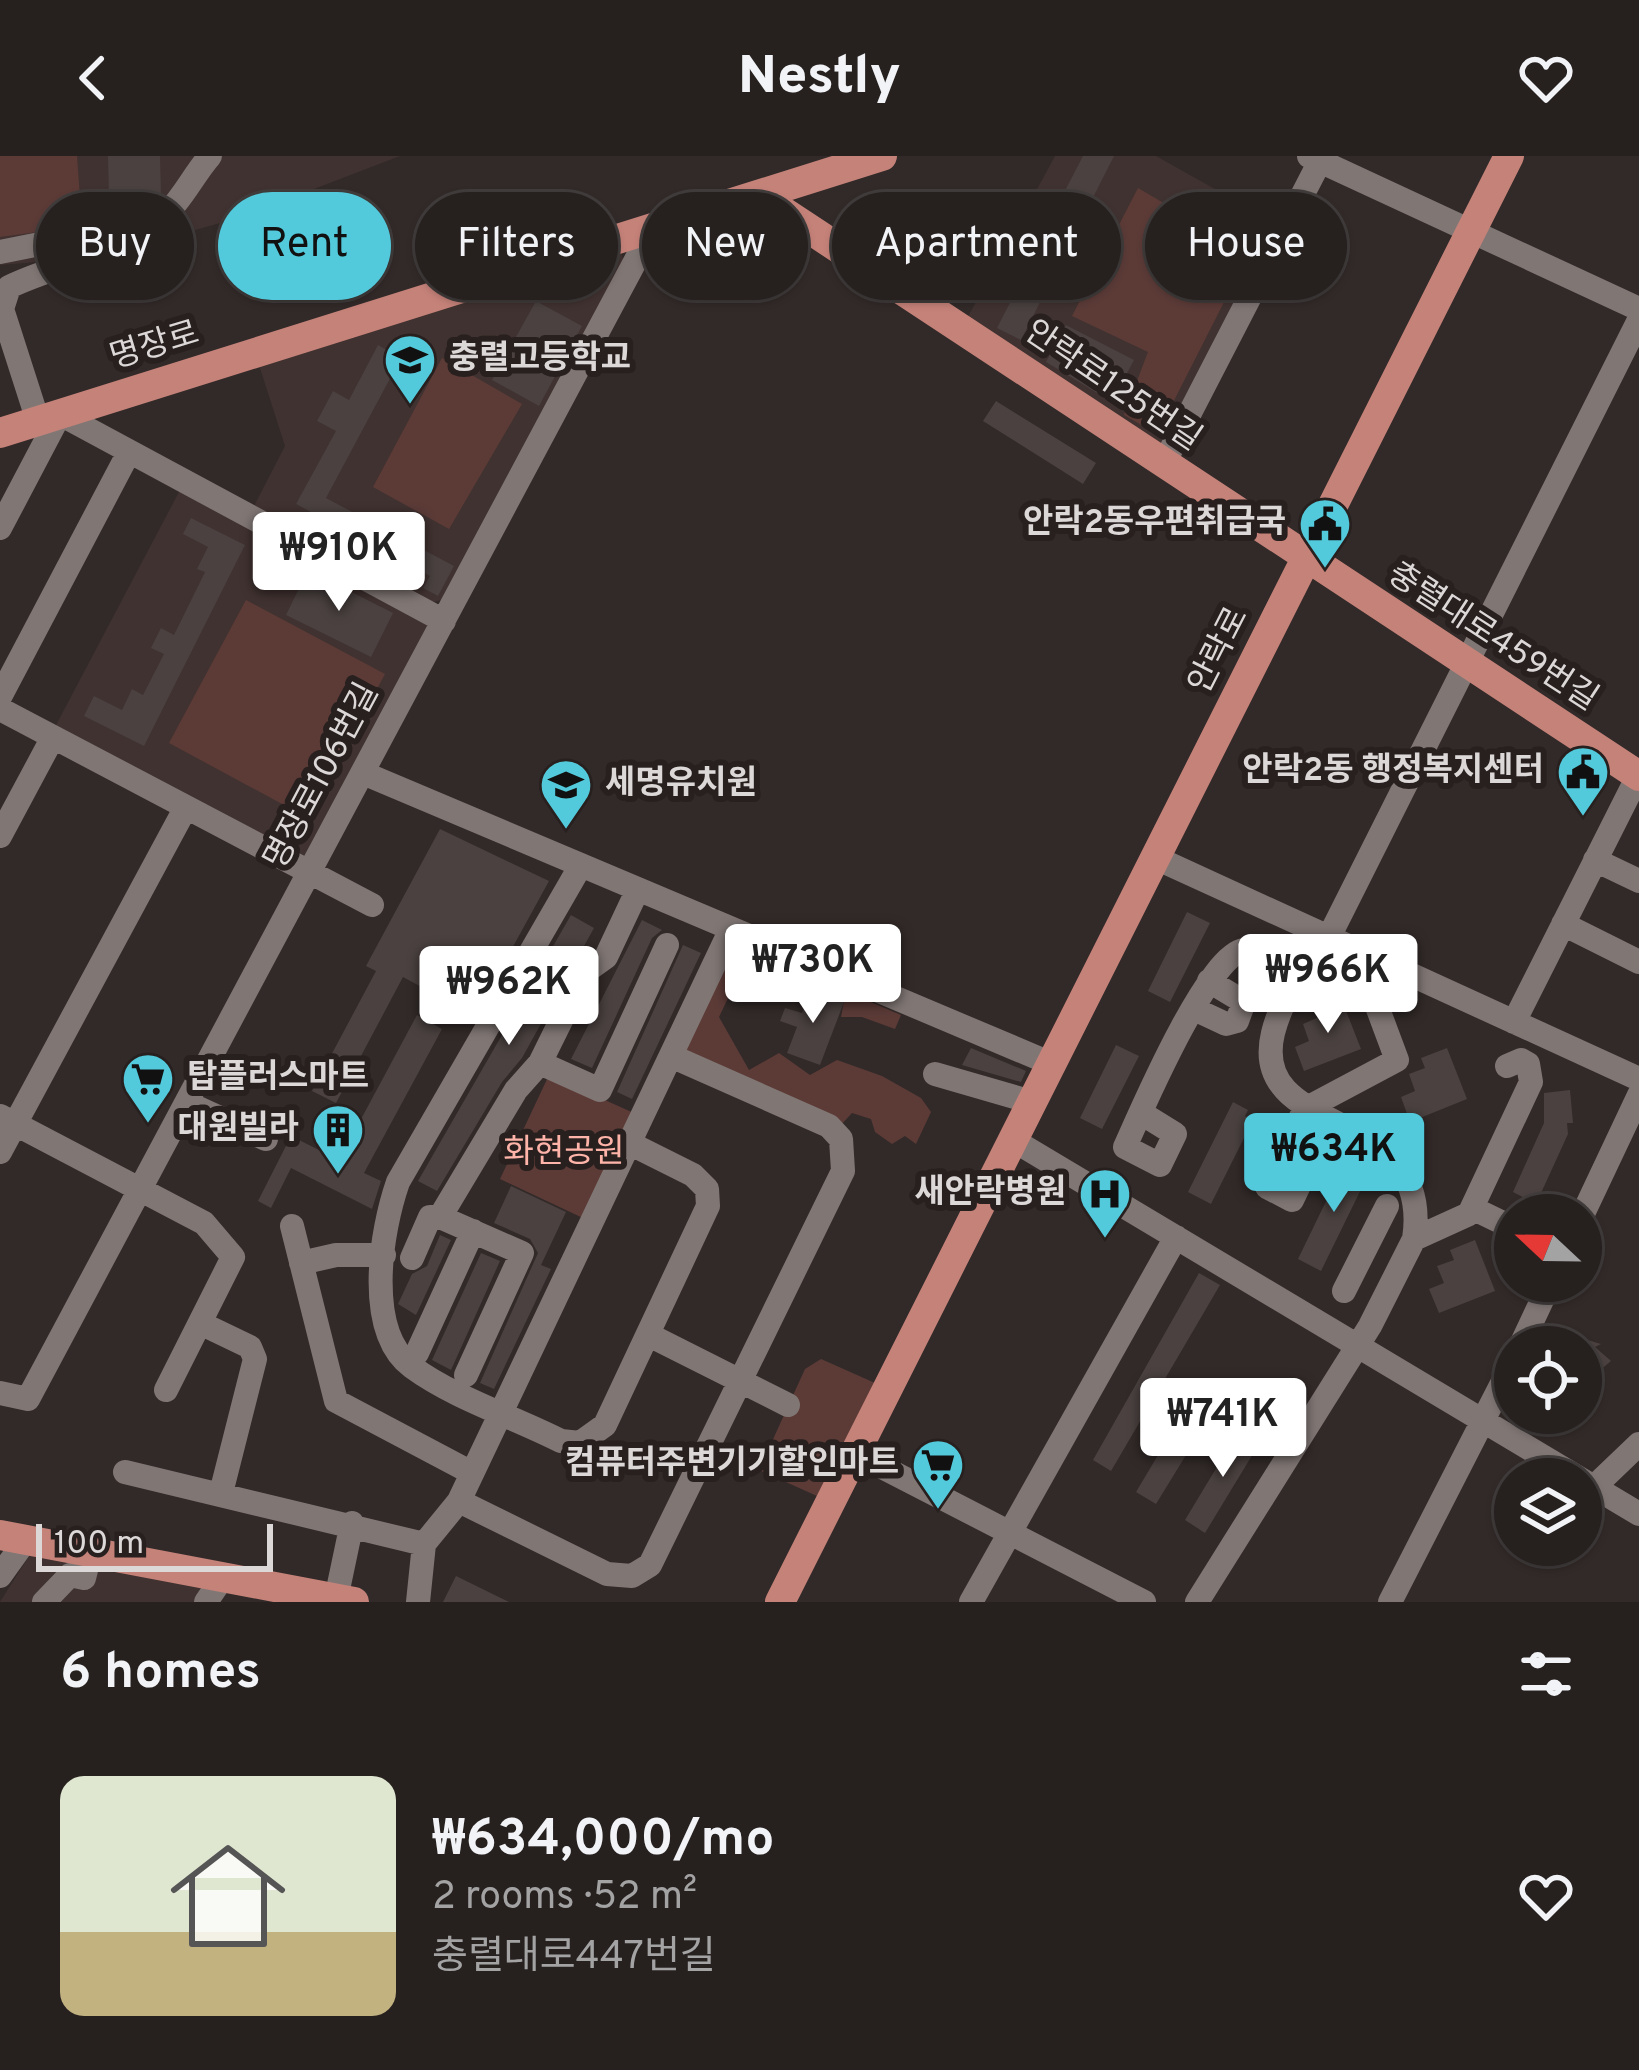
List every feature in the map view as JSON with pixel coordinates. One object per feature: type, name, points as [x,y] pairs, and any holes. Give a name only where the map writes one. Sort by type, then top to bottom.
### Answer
[{"type":"main road","name":"명장로","points":[[768,192],[882,156]]},
{"type":"main road","name":"안락로","points":[[780,1602],[1509,156]]},
{"type":"main road","name":"안락로125번길","points":[[808,228],[1306,560]]},
{"type":"main road","name":"명장로","points":[[0,433],[642,231]]},
{"type":"main road","name":"충렬대로459번길","points":[[1306,560],[1639,775]]},
{"type":"main road","points":[[13,1538],[214,1589],[345,1600]]},
{"type":"street","points":[[183,192],[210,156]]},
{"type":"street","points":[[1163,465],[1314,159],[1639,309]]},
{"type":"street","points":[[0,252],[36,245]]},
{"type":"street","name":"명장로106번길","points":[[0,1393],[28,1399],[642,249]]},
{"type":"street","points":[[36,274],[9,287],[2,309],[49,418],[129,452],[444,621]]},
{"type":"street","points":[[1197,1602],[1414,1239],[1414,1196],[1402,1165],[1384,1149],[1305,1109],[1281,1082],[1272,1058],[1272,1033],[1639,320]]},
{"type":"street","points":[[0,527],[49,418]]},
{"type":"street","points":[[0,697],[129,452]]},
{"type":"street","points":[[0,709],[372,905]]},
{"type":"street","points":[[0,836],[52,737]]},
{"type":"street","points":[[363,773],[1052,1064]]},
{"type":"street","points":[[1514,1022],[1639,775]]},
{"type":"street","points":[[0,1152],[8,1120],[187,808]]},
{"type":"street","points":[[1156,857],[1639,1079]]},
{"type":"street","points":[[1595,860],[1639,881]]},
{"type":"street","points":[[581,866],[398,1182],[384,1255],[384,1313],[392,1343],[411,1366],[561,1441],[591,1437],[605,1426],[705,1219],[707,1189],[694,1175],[629,1143]]},
{"type":"street","points":[[440,1217],[516,1090],[540,1063],[585,971],[606,957],[638,889]]},
{"type":"street","points":[[1563,924],[1639,962]]},
{"type":"street","points":[[418,1602],[424,1544],[459,1501],[731,929]]},
{"type":"street","points":[[540,1063],[600,1090],[668,944]]},
{"type":"street","points":[[1141,1113],[1225,957],[1244,950],[1300,975]]},
{"type":"street","points":[[1194,1009],[1226,1024],[1237,1021],[1244,1002],[1209,981]]},
{"type":"street","points":[[1289,1140],[1305,1109],[1397,1060],[1372,993]]},
{"type":"street","points":[[459,1501],[607,1574],[632,1576],[657,1556],[737,1380],[843,1171],[845,1154],[829,1126],[671,1057]]},
{"type":"street","points":[[1414,1239],[1472,1208],[1531,1082],[1528,1064],[1521,1060],[1507,1066]]},
{"type":"street","points":[[935,1074],[1032,1102]]},
{"type":"street","points":[[1592,1194],[1639,1095]]},
{"type":"street","points":[[187,1103],[266,1139]]},
{"type":"street","points":[[8,1120],[204,1223],[233,1257],[166,1390]]},
{"type":"street","points":[[1013,1140],[1546,1458]]},
{"type":"street","points":[[1344,1291],[1388,1206]]},
{"type":"street","points":[[1472,1208],[1494,1219]]},
{"type":"street","points":[[412,1258],[430,1217],[440,1217],[522,1253],[466,1375]]},
{"type":"street","points":[[292,1226],[336,1401],[472,1473]]},
{"type":"street","points":[[417,1353],[473,1231]]},
{"type":"street","points":[[971,1602],[1176,1237]]},
{"type":"street","points":[[1367,1247],[1401,1264]]},
{"type":"street","points":[[302,1263],[336,1255],[384,1255]]},
{"type":"street","points":[[200,1323],[250,1347],[255,1359],[221,1493]]},
{"type":"street","points":[[651,1336],[788,1405]]},
{"type":"street","points":[[1390,1602],[1494,1402]]},
{"type":"street","points":[[1602,1479],[1639,1444]]},
{"type":"street","points":[[855,1454],[1144,1602]]},
{"type":"street","points":[[125,1472],[424,1544]]},
{"type":"street","points":[[1602,1492],[1639,1514]]},
{"type":"street","points":[[345,1600],[352,1523]]},
{"type":"street","points":[[0,1576],[13,1538]]},
{"type":"street","points":[[44,1602],[70,1575],[84,1578],[90,1554]]},
{"type":"shaded area","points":[[0,156],[400,156],[306,192],[218,192],[218,224],[194,230],[194,192],[36,192],[36,262],[0,265]]},
{"type":"shaded area","points":[[1055,156],[1156,156],[1220,192],[1145,192],[1145,300],[1240,300],[1159,455],[964,324],[977,300],[1121,300],[1121,192],[1036,192]]},
{"type":"shaded area","name":"충렬고등학교","points":[[618,250],[625,265],[618,278]]},
{"type":"shaded area","name":"충렬고등학교","points":[[461,300],[606,300],[443,600],[432,602],[253,508],[285,446],[259,365]]},
{"type":"shaded area","points":[[180,490],[430,622],[306,859],[55,727]]},
{"type":"shaded area","points":[[31,1553],[199,1584],[203,1594],[198,1602],[0,1602]]},
{"type":"green space","points":[[0,156],[77,156],[80,192],[36,192],[36,232],[0,237]]},
{"type":"green space","points":[[1138,188],[1145,192],[1145,300],[1225,300],[1157,434],[1124,415],[1148,352],[1072,316],[1080,300],[1121,300],[1121,221]]},
{"type":"green space","points":[[442,358],[522,404],[449,529],[373,487]]},
{"type":"green space","points":[[246,600],[385,674],[308,818],[169,743]]},
{"type":"green space","points":[[735,944],[901,1015],[895,1029],[862,1017],[841,1017],[844,1001],[812,988],[805,1002],[773,990],[733,988],[719,1017],[749,1070],[779,1053],[810,1075],[837,1060],[882,1076],[921,1098],[931,1112],[916,1144],[905,1136],[892,1144],[875,1132],[871,1119],[852,1113],[839,1127],[674,1056]]},
{"type":"green space","name":"화현공원","points":[[549,1075],[636,1114],[585,1219],[500,1179]]},
{"type":"green space","points":[[821,1359],[875,1383],[817,1496],[759,1470],[805,1369]]},
{"type":"building","points":[[108,156],[160,156],[161,192],[109,192]]},
{"type":"building","points":[[1083,156],[1114,156],[1096,192],[1064,192]]},
{"type":"building","points":[[1011,300],[1041,300],[1021,340],[997,328]]},
{"type":"building","points":[[536,301],[582,326],[539,406],[492,380]]},
{"type":"building","points":[[1066,325],[1134,360],[1112,402],[1046,362]]},
{"type":"building","points":[[378,345],[401,358],[326,498],[454,566],[438,596],[423,588],[430,576],[296,504],[336,431],[317,421],[333,391],[349,400]]},
{"type":"building","points":[[996,401],[1096,463],[1083,484],[983,421]]},
{"type":"building","points":[[191,518],[245,545],[144,746],[84,716],[94,696],[122,710],[132,689],[143,695],[164,654],[151,648],[161,628],[174,635],[205,572],[197,569],[208,547],[183,534]]},
{"type":"building","points":[[308,570],[393,613],[371,657],[286,615]]},
{"type":"building","points":[[440,829],[549,881],[475,1016],[403,977],[336,1103],[312,1091],[376,971],[366,966]]},
{"type":"building","points":[[1187,912],[1210,923],[1170,1002],[1148,991]]},
{"type":"building","points":[[571,915],[594,928],[522,1058],[502,1082],[437,1191],[418,1181]]},
{"type":"building","points":[[642,920],[662,930],[652,938],[592,1068],[571,1059]]},
{"type":"building","points":[[683,945],[701,953],[632,1099],[617,1092]]},
{"type":"building","points":[[811,989],[844,1002],[820,1065],[787,1053],[797,1027],[780,1021],[785,1008],[802,1013]]},
{"type":"building","points":[[1341,998],[1361,1049],[1304,1071],[1295,1047],[1309,1041],[1303,1024],[1319,1017],[1315,1008]]},
{"type":"building","points":[[417,1015],[442,1029],[364,1173],[381,1181],[372,1209],[291,1168],[271,1208],[258,1201],[291,1136],[339,1160]]},
{"type":"building","points":[[1116,1045],[1139,1056],[1102,1129],[1080,1118]]},
{"type":"building","points":[[971,1048],[1026,1071],[1021,1082],[962,1065]]},
{"type":"building","points":[[1447,1048],[1467,1099],[1410,1122],[1401,1097],[1415,1091],[1409,1074],[1425,1068],[1421,1058]]},
{"type":"building","points":[[1570,1090],[1573,1123],[1567,1123],[1568,1134],[1541,1194],[1517,1194],[1513,1192],[1544,1123],[1544,1093]]},
{"type":"building","points":[[1233,1102],[1248,1110],[1245,1116],[1253,1120],[1211,1204],[1188,1192]]},
{"type":"building","points":[[1346,1160],[1370,1171],[1321,1271],[1298,1259]]},
{"type":"building","points":[[511,1186],[566,1212],[541,1265],[551,1269],[494,1389],[480,1383],[538,1253],[530,1239],[494,1223]]},
{"type":"building","points":[[440,1235],[451,1240],[416,1315],[398,1304],[412,1274],[427,1266]]},
{"type":"building","points":[[1475,1240],[1494,1291],[1439,1313],[1429,1289],[1444,1283],[1437,1266],[1454,1260],[1450,1250]]},
{"type":"building","points":[[481,1253],[500,1261],[451,1370],[432,1360]]},
{"type":"building","points":[[1199,1273],[1220,1285],[1111,1471],[1093,1460]]},
{"type":"building","points":[[1192,1398],[1213,1411],[1156,1504],[1136,1492]]},
{"type":"building","points":[[1241,1427],[1262,1439],[1205,1533],[1185,1520]]},
{"type":"building","points":[[456,1576],[509,1602],[443,1602]]},
{"type":"place","name":"충렬고등학교","points":[[410,406]]},
{"type":"place","name":"안락2동우편취급국","points":[[1325,570]]},
{"type":"place","name":"안락2동 행정복지센터","points":[[1583,818]]},
{"type":"place","name":"세명유치원","points":[[566,831]]},
{"type":"place","name":"탑플러스마트","points":[[148,1125]]},
{"type":"place","name":"대원빌라","points":[[338,1176]]},
{"type":"place","name":"새안락병원","points":[[1105,1240]]},
{"type":"place","name":"컴퓨터주변기기할인마트","points":[[938,1511]]}]
